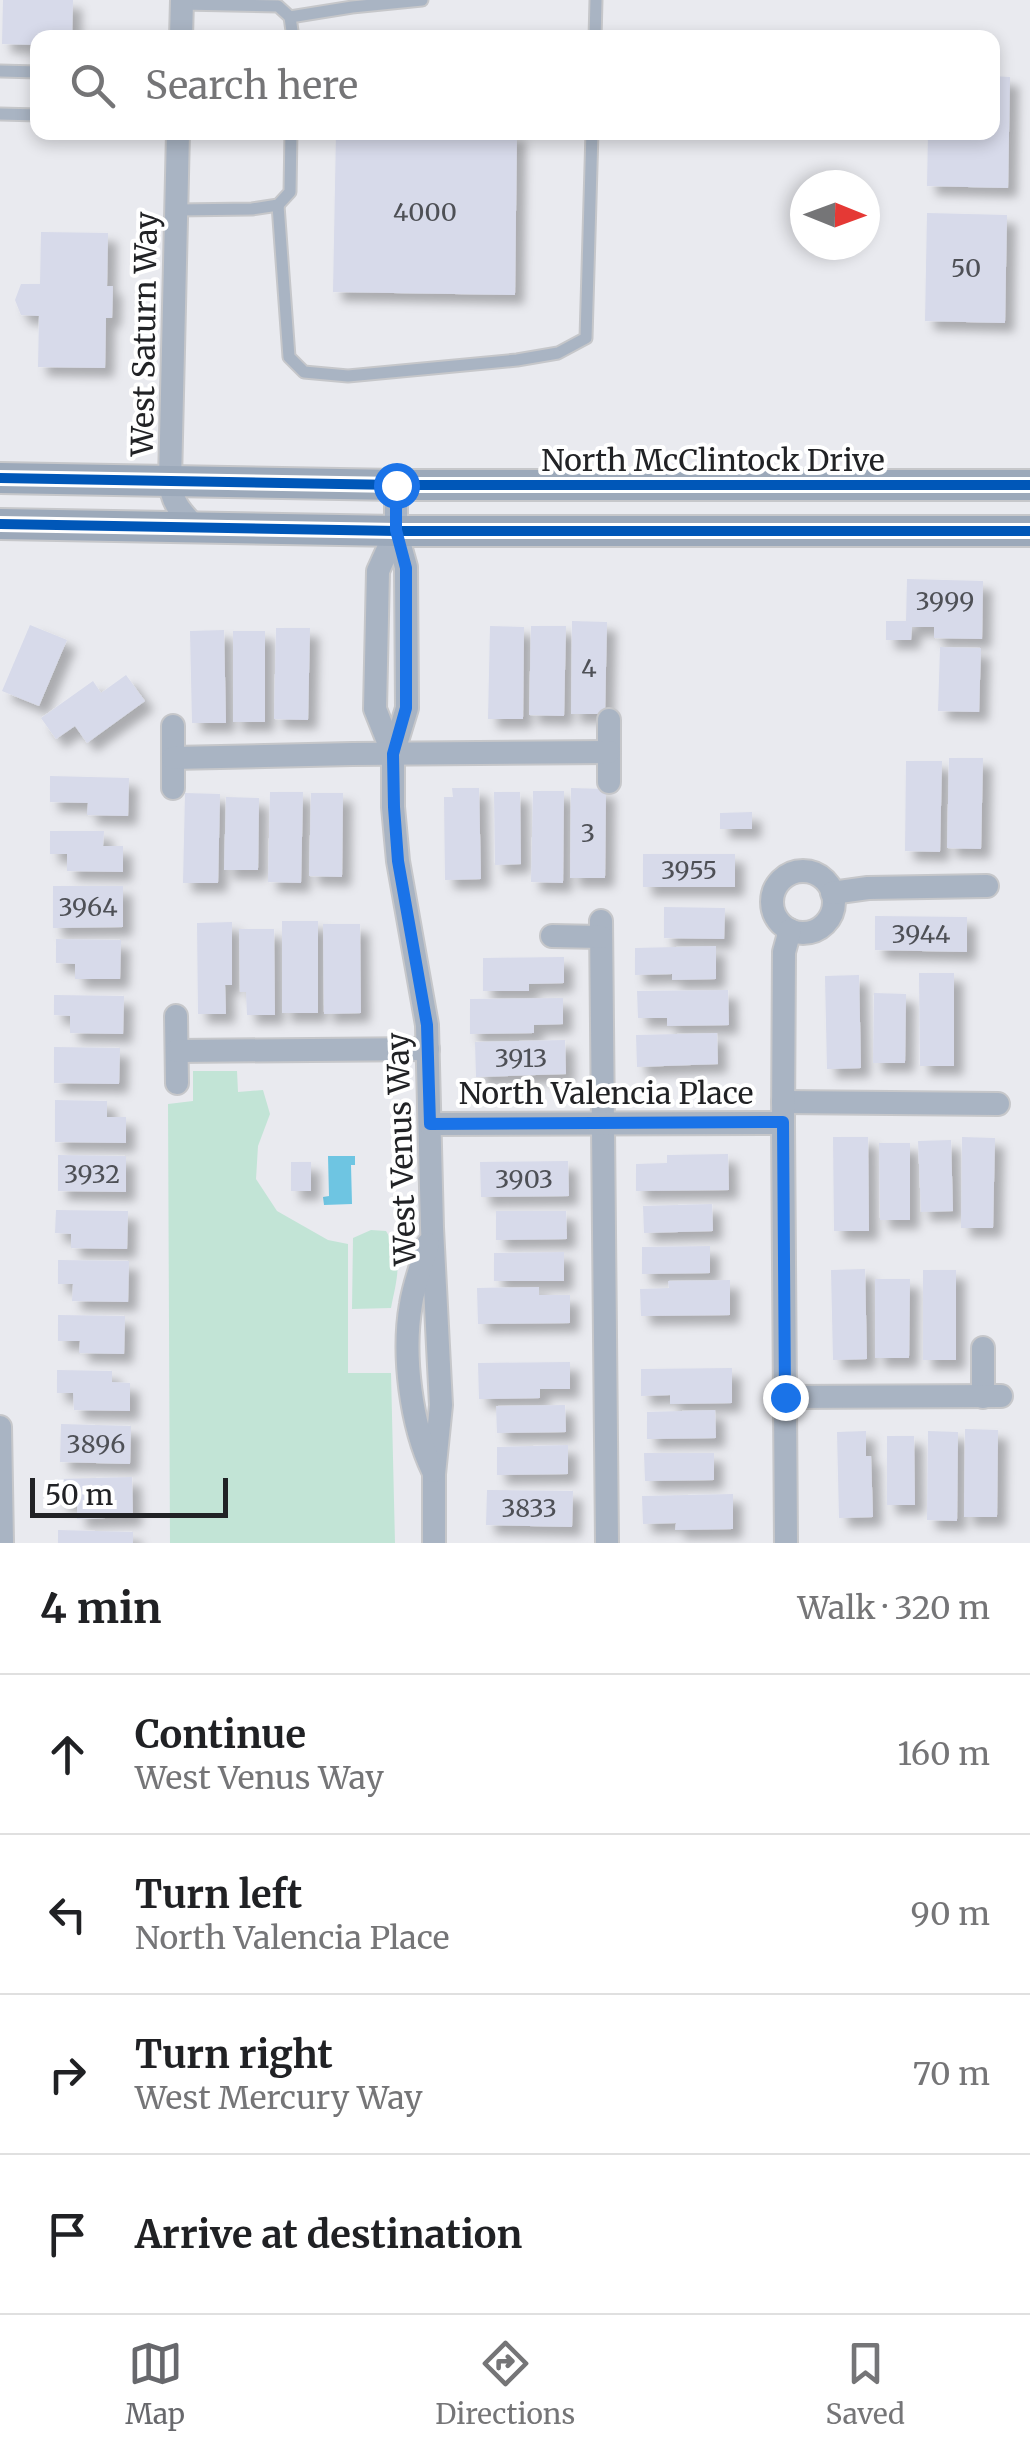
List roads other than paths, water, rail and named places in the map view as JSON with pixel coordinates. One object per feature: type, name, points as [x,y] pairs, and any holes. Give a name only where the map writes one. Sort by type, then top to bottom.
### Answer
[{"type":"main road","name":"North McClintock Drive","points":[[0,478],[396,485],[1030,485]]},
{"type":"main road","points":[[0,524],[396,530],[1030,531]]},
{"type":"street","points":[[181,30],[182,2]]},
{"type":"street","name":"West Saturn Way","points":[[178,140],[170,481],[172,497],[196,528]]},
{"type":"street","name":"West Venus Way","points":[[396,485],[396,530],[406,568],[406,708],[393,754],[394,807],[398,861],[427,1025],[432,1228],[411,1302],[410,1385],[421,1446],[434,1474],[434,1543]]},
{"type":"street","name":"West Venus Way","points":[[393,754],[375,709],[378,570],[396,530]]},
{"type":"street","points":[[376,680],[406,681]]},
{"type":"street","points":[[609,720],[610,782]]},
{"type":"street","points":[[173,726],[174,788]]},
{"type":"street","points":[[173,758],[609,752]]},
{"type":"street","points":[[811,872],[820,876],[832,893],[834,903],[826,922],[810,932],[790,930],[772,906],[772,896],[782,878],[791,873],[811,872]]},
{"type":"street","points":[[832,893],[868,888],[987,886]]},
{"type":"street","points":[[552,936],[601,929],[607,1543]]},
{"type":"street","points":[[786,1543],[784,952],[790,930]]},
{"type":"street","points":[[176,1016],[178,1083]]},
{"type":"street","points":[[177,1051],[428,1049]]},
{"type":"street","name":"North Valencia Place","points":[[430,1124],[602,1122],[998,1104]]},
{"type":"street","points":[[785,1397],[992,1397],[983,1348]]},
{"type":"street","points":[[0,1427],[2,1543]]},
{"type":"lane","points":[[290,17],[422,0]]},
{"type":"lane","points":[[595,30],[596,0]]},
{"type":"lane","points":[[182,2],[278,6],[290,17],[291,30]]},
{"type":"lane","points":[[0,71],[30,72]]},
{"type":"lane","points":[[0,114],[30,115]]},
{"type":"lane","points":[[176,210],[252,209],[278,204],[290,192],[291,140]]},
{"type":"lane","points":[[278,204],[289,357],[304,372],[348,376],[558,353],[586,338],[592,140]]},
{"type":"water","points":[[328,1156],[355,1156],[355,1165],[351,1165],[352,1204],[324,1205],[323,1197],[329,1196]]}]
